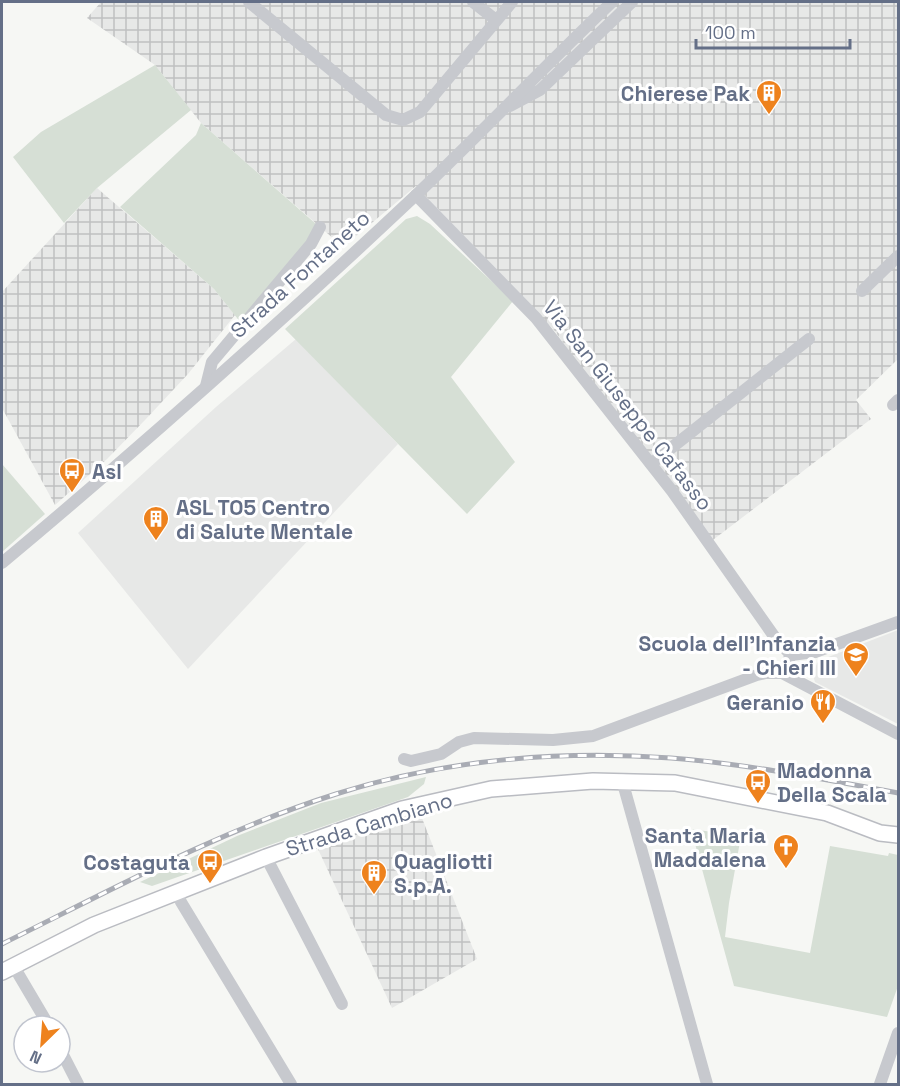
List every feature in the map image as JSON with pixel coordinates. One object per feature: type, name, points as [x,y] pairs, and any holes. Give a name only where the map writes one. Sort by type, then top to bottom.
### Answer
[{"type":"main road","name":"Strada Cambiano","points":[[7,968],[94,925],[266,856],[402,809],[463,794],[517,786],[622,780],[675,783],[827,813],[880,833],[898,835]]},
{"type":"street","points":[[249,2],[386,115],[403,120],[420,112],[512,2]]},
{"type":"street","points":[[473,2],[496,20]]},
{"type":"street","name":"Strada Fontaneto","points":[[2,563],[206,386],[416,195],[612,2]]},
{"type":"street","points":[[501,110],[540,90],[632,2]]},
{"type":"street","name":"Via San Giuseppe Cafasso","points":[[416,195],[536,318],[651,464],[776,639],[791,655]]},
{"type":"street","points":[[206,386],[212,362],[311,244],[320,226]]},
{"type":"street","points":[[862,291],[898,256]]},
{"type":"street","points":[[651,464],[809,339]]},
{"type":"street","points":[[782,674],[791,655],[815,652],[898,622]]},
{"type":"street","points":[[404,759],[411,761],[441,754],[466,739],[474,738],[568,740],[593,736],[766,673],[782,674],[898,734]]},
{"type":"street","points":[[622,780],[707,1084]]},
{"type":"street","points":[[266,856],[342,1004]]},
{"type":"street","points":[[177,891],[181,902],[291,1084]]},
{"type":"street","points":[[7,968],[40,1014]]},
{"type":"street","points":[[880,1084],[898,1033]]},
{"type":"shaded area","points":[[101,2],[898,2],[898,359],[856,400],[871,419],[709,543],[554,330],[416,186],[343,247],[201,123],[155,65],[87,18]]},
{"type":"shaded area","points":[[155,65],[191,110],[97,188],[64,223],[13,157],[41,132]]},
{"type":"shaded area","points":[[201,123],[316,224],[313,234],[241,323],[214,289],[120,207],[196,135]]},
{"type":"shaded area","points":[[97,188],[214,289],[235,315],[188,374],[145,420],[107,459],[55,505],[2,408],[2,292]]},
{"type":"shaded area","points":[[417,216],[430,224],[513,301],[451,377],[515,462],[467,514],[285,329],[406,219]]},
{"type":"shaded area","points":[[296,339],[398,444],[188,669],[78,533],[216,407]]},
{"type":"shaded area","points":[[2,464],[45,514],[2,552]]},
{"type":"shaded area","name":"Scuola dell'Infanzia - Chieri III","points":[[898,630],[898,724],[815,682],[813,675],[817,663],[823,659]]},
{"type":"shaded area","points":[[426,777],[424,784],[408,797],[152,886],[140,882],[237,836],[321,803]]},
{"type":"shaded area","points":[[420,813],[477,959],[392,1008],[317,847],[379,823]]},
{"type":"shaded area","points":[[691,829],[741,836],[725,937],[810,953],[830,846],[888,856],[889,853],[898,855],[898,986],[887,1017],[734,986]]},
{"type":"railway","points":[[2,944],[166,863],[250,825],[377,782],[459,766],[502,760],[586,755],[671,758],[756,768],[898,793]]},
{"type":"place","name":"Chierese Pak","points":[[769,116]]},
{"type":"place","name":"Asl","points":[[72,494]]},
{"type":"place","name":"ASL TO5 Centro di Salute Mentale","points":[[156,542]]},
{"type":"place","name":"Scuola dell'Infanzia - Chieri III","points":[[856,678]]},
{"type":"place","name":"Geranio","points":[[823,725]]},
{"type":"place","name":"Madonna Della Scala","points":[[758,805]]},
{"type":"place","name":"Santa Maria Maddalena","points":[[786,870]]},
{"type":"place","name":"Costaguta","points":[[210,885]]},
{"type":"place","name":"Quagliotti S.p.A.","points":[[374,896]]}]
